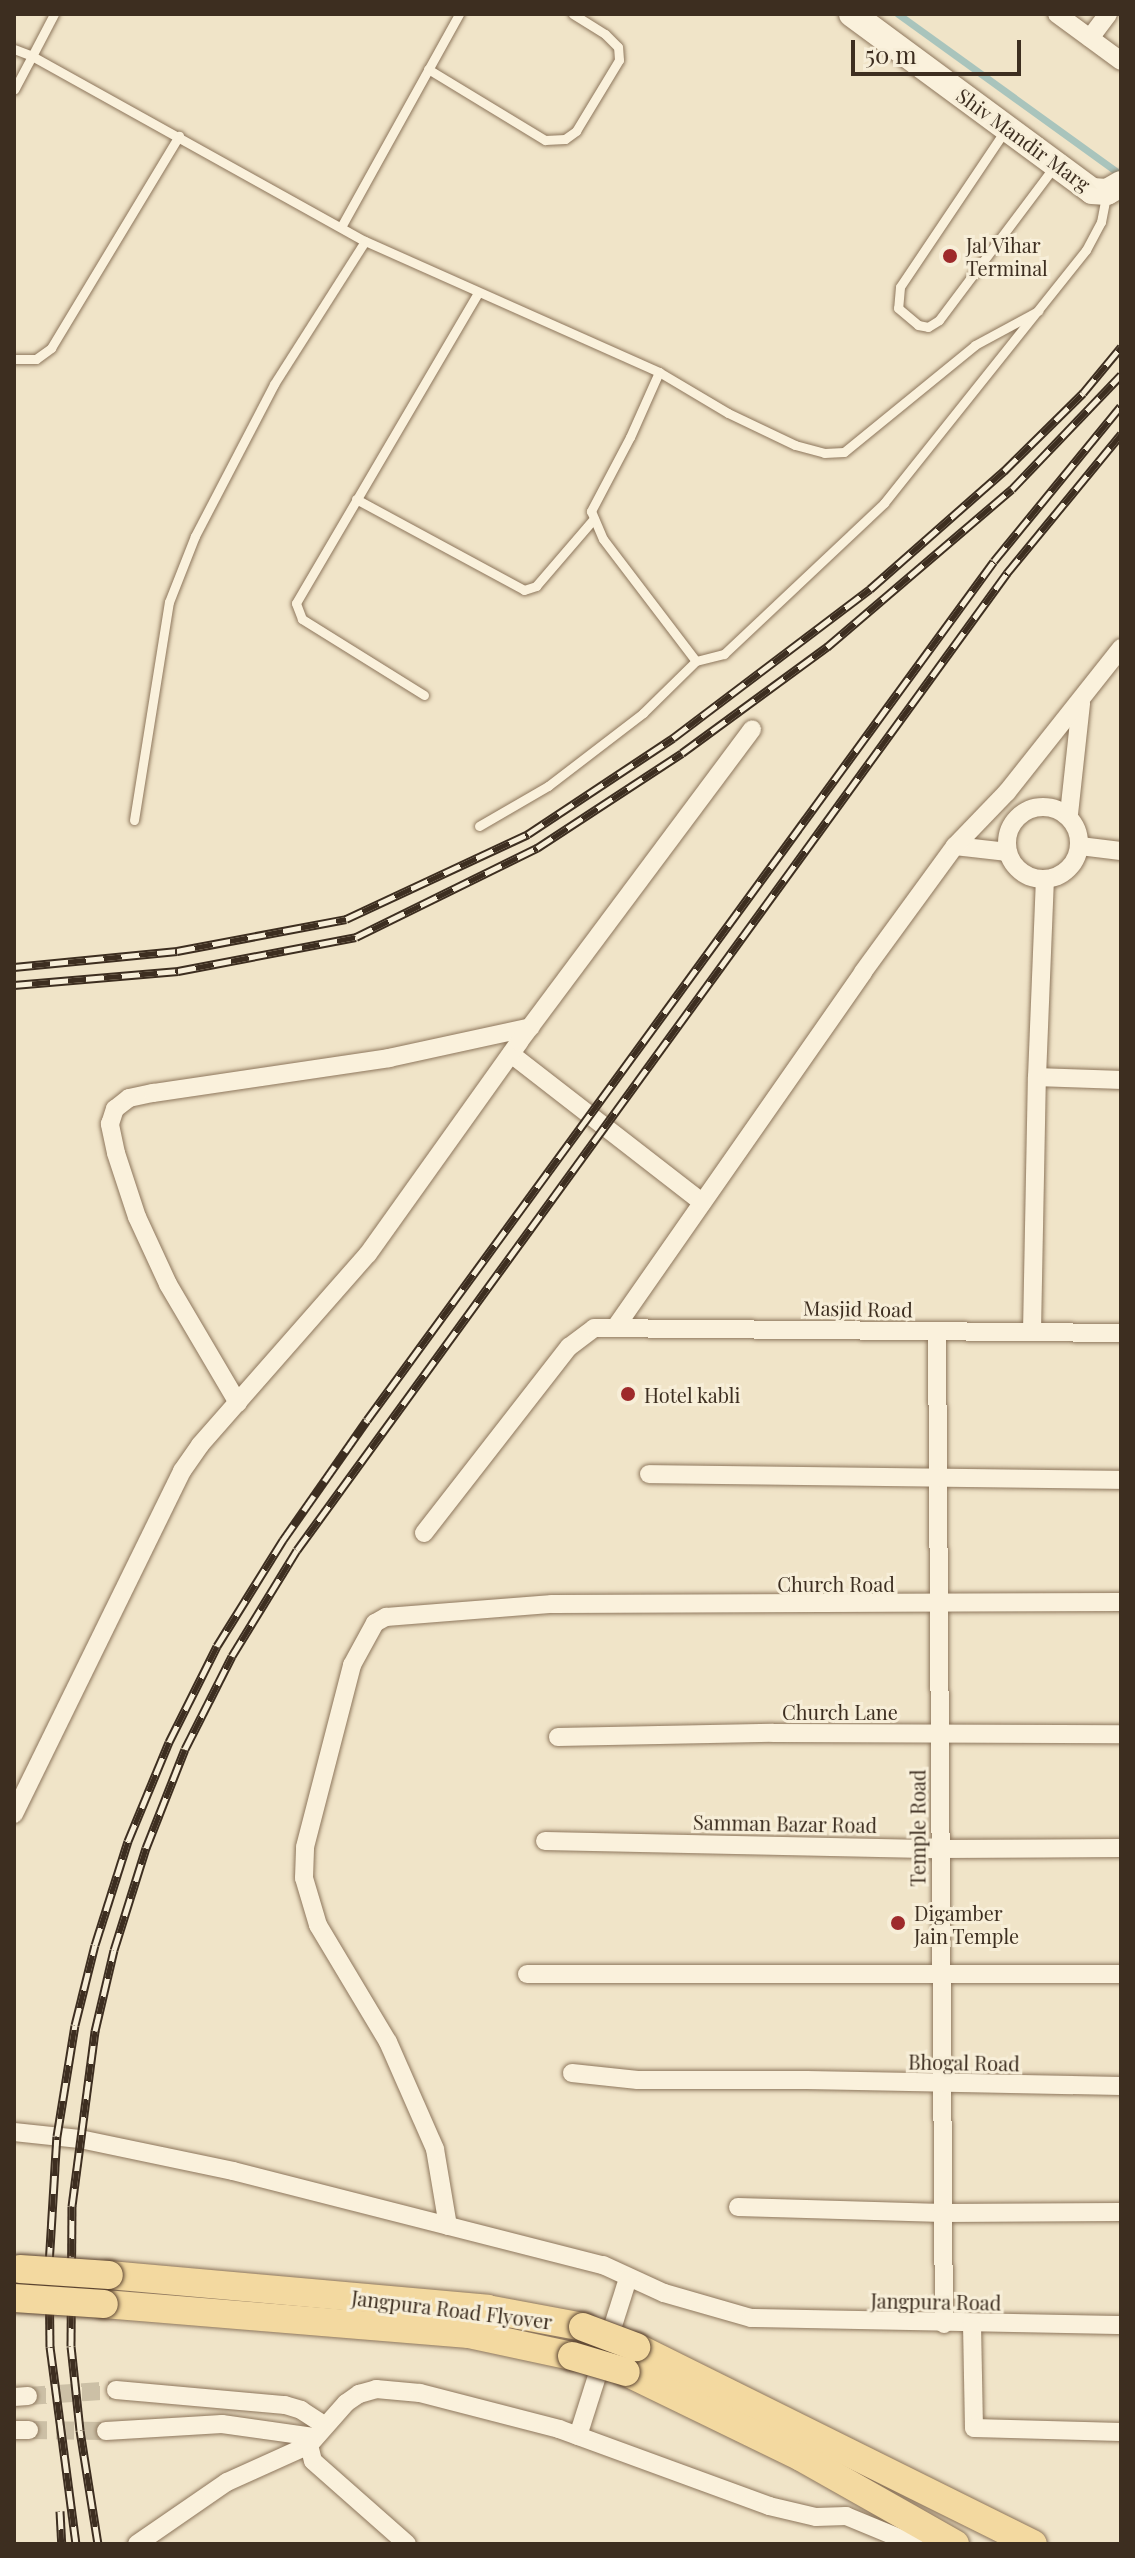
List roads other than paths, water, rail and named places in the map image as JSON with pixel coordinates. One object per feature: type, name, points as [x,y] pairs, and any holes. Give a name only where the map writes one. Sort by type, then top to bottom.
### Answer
[{"type":"main road","name":"Jangpura Road Flyover","points":[[14,2268],[487,2309],[583,2327],[676,2366],[1033,2544]]},
{"type":"main road","name":"Jangpura Road Flyover","points":[[14,2298],[469,2334],[572,2356],[626,2372],[683,2397],[913,2530],[955,2544]]},
{"type":"street","name":"Shiv Mandir Marg","points":[[852,14],[1092,191],[1116,188]]},
{"type":"street","points":[[1057,14],[1121,61]]},
{"type":"street","points":[[1090,38],[1108,14]]},
{"type":"street","points":[[615,1328],[863,972],[955,846],[1007,792],[1081,703],[1121,648]]},
{"type":"street","points":[[1069,814],[1044,807],[1028,810],[1015,820],[1008,835],[1008,852],[1016,867],[1029,877],[1045,880],[1062,875],[1074,862],[1080,846],[1069,814],[1081,703]]},
{"type":"street","points":[[14,1814],[182,1471],[368,1254],[511,1054],[752,729]]},
{"type":"street","points":[[955,846],[1008,852]]},
{"type":"street","points":[[1080,846],[1121,851]]},
{"type":"street","points":[[1032,1332],[1045,880]]},
{"type":"street","points":[[238,1403],[168,1284],[137,1217],[110,1124],[115,1109],[129,1098],[153,1093],[389,1058],[531,1027]]},
{"type":"street","points":[[511,1054],[702,1202]]},
{"type":"street","points":[[1037,1077],[1121,1080]]},
{"type":"street","name":"Masjid Road","points":[[424,1533],[569,1347],[594,1328],[1121,1333]]},
{"type":"street","name":"Temple Road","points":[[937,1331],[938,1849],[944,2324]]},
{"type":"street","points":[[649,1474],[1121,1480]]},
{"type":"street","name":"Church Road","points":[[448,2226],[435,2149],[388,2042],[318,1925],[304,1878],[305,1847],[352,1665],[375,1623],[386,1617],[552,1604],[1121,1602]]},
{"type":"street","name":"Church Lane","points":[[558,1737],[1121,1734]]},
{"type":"street","name":"Samman Bazar Road","points":[[545,1841],[938,1849],[1121,1848]]},
{"type":"street","points":[[527,1974],[1121,1974]]},
{"type":"street","name":"Bhogal Road","points":[[572,2073],[638,2080],[1121,2086]]},
{"type":"street","name":"Jangpura Road","points":[[14,2132],[80,2139],[233,2171],[603,2265],[628,2278],[717,2311],[751,2318],[1121,2325]]},
{"type":"street","points":[[738,2207],[943,2213],[1121,2212]]},
{"type":"street","points":[[578,2436],[628,2278]]},
{"type":"street","points":[[972,2324],[974,2428],[1121,2432]]},
{"type":"street","points":[[137,2544],[227,2482],[316,2435],[359,2394],[376,2389],[420,2393],[578,2436],[769,2506],[816,2517],[846,2516],[913,2530]]},
{"type":"street","points":[[116,2390],[285,2405],[301,2410],[316,2435],[313,2461],[407,2544]]},
{"type":"street","points":[[106,2431],[222,2424],[316,2435]]},
{"type":"street","points":[[376,2544],[389,2529]]},
{"type":"lane","points":[[14,90],[54,14]]},
{"type":"lane","points":[[341,227],[459,14]]},
{"type":"lane","points":[[428,69],[545,140],[565,139],[576,131],[619,60],[618,47],[573,14]]},
{"type":"lane","points":[[14,49],[179,136],[365,241],[659,372],[728,413],[795,445],[824,453],[844,452],[975,345],[1038,311]]},
{"type":"lane","points":[[1007,128],[900,287],[898,308],[918,325],[928,327],[939,320],[1056,164]]},
{"type":"lane","points":[[14,359],[36,359],[51,348],[179,136]]},
{"type":"lane","points":[[479,826],[548,786],[643,713],[696,661],[724,654],[884,503],[1086,250],[1116,188]]},
{"type":"lane","points":[[134,820],[169,602],[246,434],[365,241]]},
{"type":"lane","points":[[424,695],[302,619],[296,610],[301,593],[478,293]]},
{"type":"lane","points":[[659,372],[630,437],[598,494],[591,511],[592,521],[696,661]]},
{"type":"lane","points":[[356,499],[524,590],[536,586],[592,521]]},
{"type":"waterway","points":[[898,14],[1121,175]]},
{"type":"tunnel","points":[[28,2396],[116,2390]]},
{"type":"tunnel","points":[[29,2430],[106,2431]]},
{"type":"railway","points":[[14,967],[177,951],[346,919],[528,834],[673,738],[870,589],[1004,471],[1083,393],[1121,347]]},
{"type":"railway","points":[[14,985],[178,971],[356,937],[537,848],[682,753],[827,647],[1012,489],[1121,375]]},
{"type":"railway","points":[[76,2544],[50,2347],[49,2265],[57,2136],[75,2025],[95,1945],[128,1841],[169,1742],[217,1646],[283,1540],[367,1420],[994,561],[1121,406]]},
{"type":"railway","points":[[98,2544],[80,2430],[71,2346],[72,2206],[95,2031],[114,1950],[146,1848],[185,1749],[232,1656],[297,1550],[1007,573],[1121,434]]},
{"type":"railway","points":[[60,2511],[62,2544]]},
{"type":"place","name":"Jal Vihar Terminal","points":[[950,256]]},
{"type":"place","name":"Hotel kabli","points":[[628,1394]]},
{"type":"place","name":"Digamber Jain Temple","points":[[898,1923]]}]
